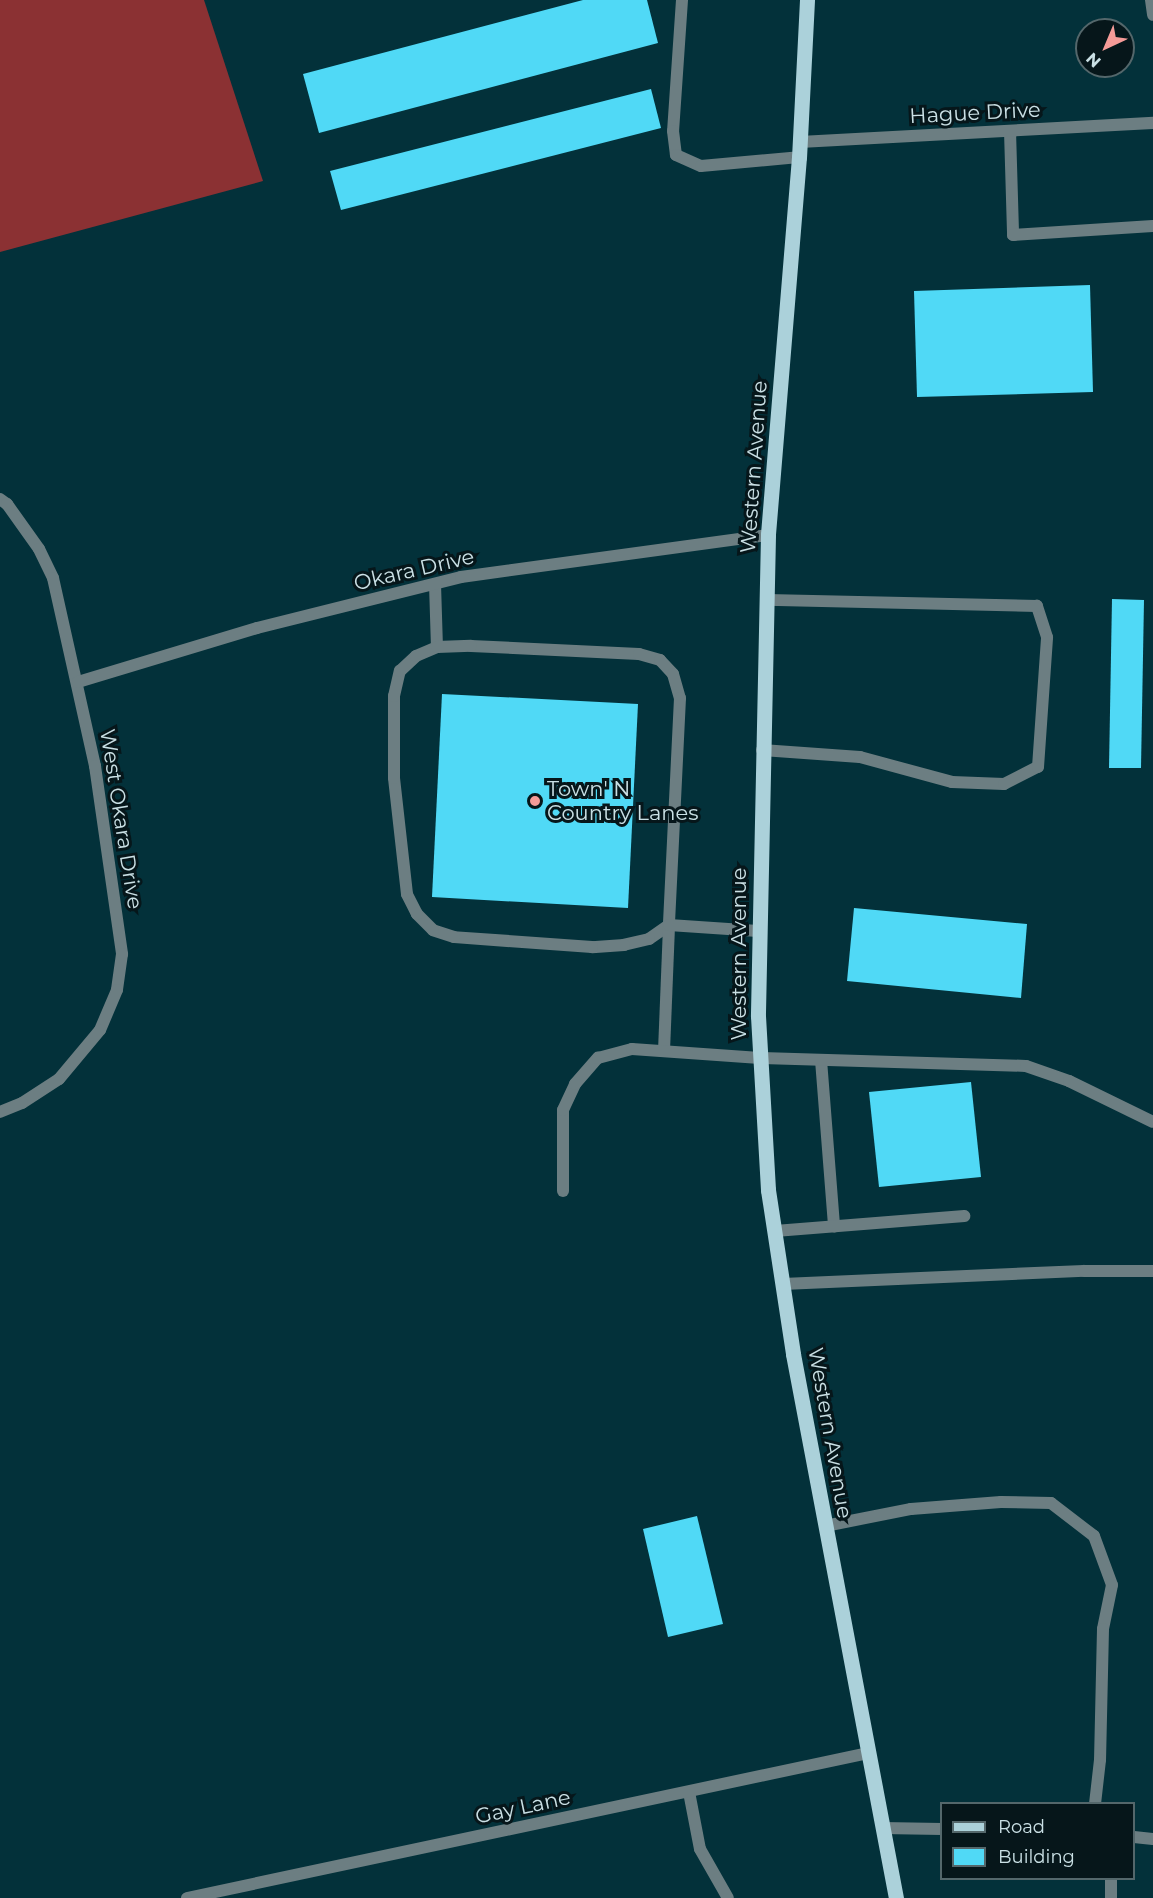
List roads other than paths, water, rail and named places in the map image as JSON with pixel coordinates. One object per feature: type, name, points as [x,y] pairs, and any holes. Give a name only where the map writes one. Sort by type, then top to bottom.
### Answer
[{"type":"main road","name":"Western Avenue","points":[[807,0],[799,150],[768,536],[758,931],[760,1058],[768,1190],[783,1284],[825,1526],[896,1898]]},
{"type":"street","name":"Hague Drive","points":[[682,0],[673,131],[676,155],[701,166],[799,150],[1010,131],[1153,123]]},
{"type":"street","points":[[1151,0],[1153,15]]},
{"type":"street","points":[[1010,131],[1013,235],[1153,226]]},
{"type":"street","name":"West Okara Drive","points":[[0,499],[7,504],[39,549],[53,578],[95,766],[122,954],[117,990],[100,1030],[59,1079],[22,1103],[0,1112]]},
{"type":"street","name":"Okara Drive","points":[[78,682],[257,628],[461,577],[768,536]]},
{"type":"street","points":[[435,584],[437,646]]},
{"type":"street","points":[[762,750],[860,757],[952,782],[1004,784],[1038,767],[1047,637],[1036,606],[767,600]]},
{"type":"street","points":[[664,1051],[669,925],[680,698],[673,674],[660,660],[639,654],[471,646],[437,646],[416,656],[400,671],[394,696],[394,778],[407,894],[417,914],[433,930],[454,937],[592,947],[624,945],[649,939],[669,925],[758,931]]},
{"type":"street","points":[[563,1191],[563,1110],[575,1084],[598,1058],[632,1049],[760,1058],[1026,1066],[1069,1081],[1153,1122]]},
{"type":"street","points":[[821,1060],[834,1226]]},
{"type":"street","points":[[775,1231],[964,1216]]},
{"type":"street","points":[[783,1284],[1084,1271],[1153,1271]]},
{"type":"street","points":[[825,1526],[911,1509],[1001,1502],[1051,1503],[1094,1536],[1112,1585],[1103,1629],[1100,1760],[1095,1802]]},
{"type":"street","name":"Gay Lane","points":[[187,1898],[868,1753]]},
{"type":"street","points":[[688,1792],[700,1848],[728,1898]]},
{"type":"street","points":[[882,1828],[940,1828]]},
{"type":"street","points":[[1135,1837],[1153,1839]]},
{"type":"street","points":[[1111,1880],[1111,1898]]},
{"type":"place","name":"Town' N Country Lanes","points":[[535,801]]}]
